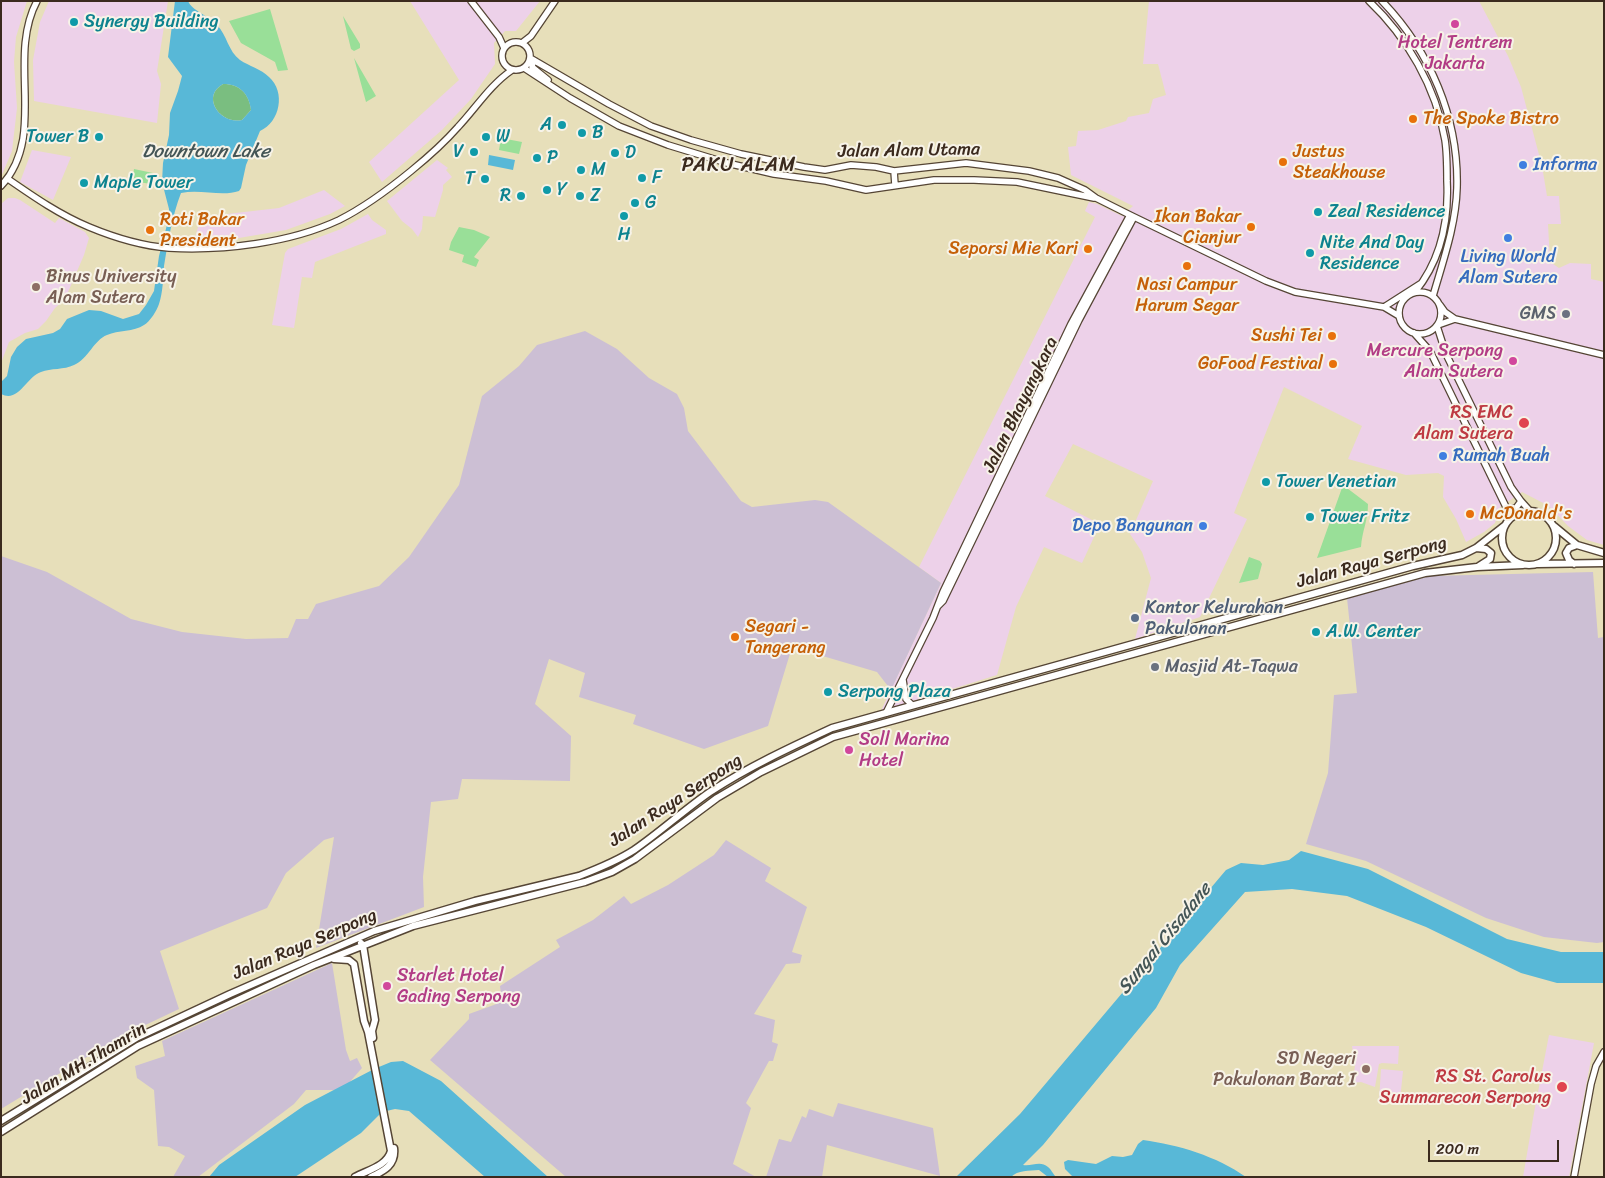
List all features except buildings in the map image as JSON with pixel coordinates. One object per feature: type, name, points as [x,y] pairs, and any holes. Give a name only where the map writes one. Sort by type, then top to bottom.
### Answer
[{"type":"main road","points":[[1,186],[16,167],[26,123],[25,46],[31,16],[37,1]]},
{"type":"main road","points":[[471,1],[499,37],[504,48],[502,59],[504,64],[512,70]]},
{"type":"main road","points":[[522,43],[531,36],[555,1]]},
{"type":"main road","points":[[1369,1],[1403,39],[1416,62],[1433,99],[1445,139],[1448,193],[1445,230],[1432,267],[1415,292]]},
{"type":"main road","points":[[1382,1],[1412,38],[1426,60],[1442,94],[1455,148],[1457,190],[1454,218],[1433,296]]},
{"type":"main road","points":[[528,49],[531,36]]},
{"type":"main road","points":[[499,37],[512,42],[522,43],[528,49],[533,59],[532,67],[550,81],[553,87]]},
{"type":"main road","points":[[504,48],[512,42]]},
{"type":"main road","points":[[8,179],[48,206],[89,227],[113,236],[168,248],[207,248],[277,241],[340,219],[372,200],[428,156],[457,128],[500,78],[512,70],[524,68],[533,59]]},
{"type":"main road","name":"Jalan Alam Utama","points":[[533,59],[622,112],[671,134],[741,154],[825,170],[850,165],[876,167],[894,171],[950,163],[988,164],[1058,178],[1266,281],[1295,292],[1384,307],[1399,316]]},
{"type":"main road","points":[[500,78],[504,64]]},
{"type":"main road","name":"Jalan Alam Utama","points":[[524,68],[619,126],[668,145],[727,163],[774,174],[826,181],[866,190],[934,180],[1017,182],[1096,198]]},
{"type":"main road","points":[[668,145],[671,134]]},
{"type":"main road","points":[[825,170],[826,181]]},
{"type":"main road","points":[[894,171],[895,186]]},
{"type":"main road","name":"Jalan Bhayangkara","points":[[886,713],[1132,216]]},
{"type":"main road","points":[[1384,307],[1424,281]]},
{"type":"main road","points":[[1509,519],[1507,509],[1430,351],[1414,334],[1404,327],[1399,316],[1401,303],[1409,294],[1415,292],[1428,293],[1433,296],[1445,312],[1455,319],[1604,355]]},
{"type":"main road","points":[[1440,305],[1440,318],[1437,325],[1446,354],[1511,487],[1520,501],[1530,510],[1543,515],[1577,545],[1604,553]]},
{"type":"main road","points":[[1414,334],[1427,333],[1437,325],[1455,319]]},
{"type":"main road","points":[[1507,509],[1516,508],[1520,501]]},
{"type":"main road","points":[[1530,510],[1519,512],[1509,519],[1504,526],[1502,542],[1504,550],[1515,562],[1523,565],[1604,563]]},
{"type":"main road","points":[[1536,564],[1549,556],[1554,549],[1555,532],[1553,525]]},
{"type":"main road","name":"Jalan Raya Serpong","points":[[1,1121],[138,1037],[230,994],[374,931],[410,919],[596,870],[633,850],[709,793],[789,748],[832,728],[1413,566],[1462,555],[1476,548],[1504,526]]},
{"type":"main road","points":[[1574,564],[1567,557],[1566,553],[1569,548],[1577,545]]},
{"type":"main road","points":[[1476,548],[1486,548],[1491,553],[1490,559],[1479,566]]},
{"type":"main road","name":"Jalan Raya Serpong","points":[[349,951],[413,926],[585,882],[612,872],[635,860],[717,798],[750,778],[833,737],[1425,572],[1479,566],[1523,565]]},
{"type":"main road","points":[[904,678],[906,699],[912,706]]},
{"type":"main road","points":[[746,772],[750,778]]},
{"type":"main road","points":[[353,940],[363,945],[375,1020],[371,1039]]},
{"type":"main road","name":"Jalan MH.Thamrin","points":[[1,1132],[138,1046],[314,965],[349,951]]},
{"type":"main road","points":[[332,958],[349,960],[354,964],[364,1021],[371,1039],[391,1141],[390,1153],[381,1168],[371,1177]]},
{"type":"main road","points":[[1574,1177],[1596,1066],[1604,1052]]},
{"type":"main road","points":[[28,1106],[31,1113]]},
{"type":"main road","points":[[355,1177],[381,1168]]},
{"type":"shaded area","points":[[1,1],[27,1],[16,37],[14,62],[17,108],[12,151],[1,177]]},
{"type":"shaded area","points":[[49,1],[168,1],[157,71],[161,84],[157,123],[34,101],[33,60],[40,22]]},
{"type":"shaded area","points":[[410,1],[540,1],[516,31],[505,31],[494,43],[495,64],[471,99],[442,130],[382,182],[369,162],[459,80]]},
{"type":"shaded area","points":[[1149,1],[1479,1],[1508,56],[1521,87],[1542,166],[1547,196],[1559,196],[1561,224],[1548,224],[1550,262],[1559,268],[1570,263],[1591,264],[1591,279],[1604,282],[1604,545],[1587,540],[1568,526],[1549,506],[1522,492],[1500,507],[1495,523],[1466,542],[1456,519],[1443,497],[1444,476],[1438,473],[1406,475],[1348,459],[1362,426],[1284,387],[1234,513],[1247,519],[1200,617],[1135,639],[1151,578],[1142,552],[1130,534],[1153,481],[1073,444],[1045,496],[1100,524],[1082,563],[1044,547],[1016,607],[997,675],[881,711],[941,583],[919,567],[1095,217],[1085,211],[1089,202],[1122,216],[1133,206],[1071,175],[1068,147],[1076,146],[1078,131],[1098,130],[1126,121],[1128,117],[1149,113],[1153,99],[1166,95],[1158,64],[1143,64]]},
{"type":"shaded area","points":[[32,150],[71,157],[53,200],[20,182]]},
{"type":"shaded area","points":[[437,160],[448,168],[446,170],[452,177],[443,185],[435,217],[423,216],[422,229],[418,237],[402,221],[387,201]]},
{"type":"shaded area","points":[[324,190],[345,206],[330,214],[286,230],[233,239],[194,241],[201,217],[279,208]]},
{"type":"shaded area","name":"Binus University Alam Sutera","points":[[8,198],[20,200],[55,223],[59,218],[85,232],[89,238],[84,255],[65,299],[38,329],[25,333],[9,342],[1,363],[1,204]]},
{"type":"shaded area","points":[[368,214],[372,220],[386,230],[386,234],[315,262],[312,278],[302,277],[294,328],[272,325],[285,253],[288,249],[341,229]]},
{"type":"shaded area","points":[[585,331],[617,349],[649,378],[677,394],[684,408],[688,431],[741,501],[752,507],[815,500],[828,502],[941,583],[891,690],[877,672],[792,647],[768,726],[704,749],[633,724],[636,715],[579,697],[585,673],[549,659],[535,704],[571,736],[570,781],[462,779],[458,799],[431,802],[423,877],[424,907],[316,948],[334,837],[324,840],[286,873],[267,908],[160,951],[179,1009],[118,1038],[1,1109],[1,556],[47,572],[131,619],[182,632],[246,639],[288,638],[296,619],[308,619],[316,604],[379,586],[409,557],[459,485],[482,396],[519,366],[537,345]]},
{"type":"shaded area","points":[[1593,572],[1598,638],[1604,637],[1604,942],[1597,943],[1544,937],[1486,918],[1366,861],[1306,844],[1328,773],[1334,695],[1357,693],[1347,598],[1430,576]]},
{"type":"shaded area","points":[[726,840],[771,868],[765,881],[807,907],[792,952],[802,955],[800,963],[786,964],[754,1014],[775,1020],[772,1042],[778,1044],[773,1061],[769,1061],[746,1103],[751,1108],[733,1164],[756,1177],[566,1177],[430,1060],[469,1019],[469,1014],[502,1002],[500,986],[560,947],[556,940],[593,920],[624,896],[631,904],[668,885],[714,855]]},
{"type":"shaded area","points":[[332,963],[346,1050],[350,1061],[357,1058],[362,1068],[348,1084],[337,1090],[306,1090],[294,1104],[198,1177],[173,1177],[185,1156],[169,1147],[158,1146],[154,1090],[137,1078],[135,1066],[165,1056],[162,1041]]},
{"type":"shaded area","name":"RS St. Carolus Summarecon Serpong","points":[[1549,1035],[1594,1043],[1569,1177],[1523,1177],[1534,1113]]},
{"type":"shaded area","name":"SD Negeri Pakulonan Barat I","points":[[1352,1046],[1399,1046],[1398,1064],[1379,1064],[1375,1087],[1361,1082],[1353,1083],[1355,1065]]},
{"type":"shaded area","points":[[1381,1069],[1403,1071],[1400,1100],[1379,1101]]},
{"type":"shaded area","points":[[838,1103],[933,1128],[940,1176],[827,1145],[822,1177],[766,1177],[779,1139],[791,1142],[802,1116],[806,1118],[809,1109],[833,1117]]},
{"type":"green space","points":[[270,9],[288,70],[278,71],[275,62],[241,43],[229,21]]},
{"type":"green space","points":[[343,16],[360,44],[360,48],[354,51],[351,49]]},
{"type":"green space","points":[[354,58],[376,96],[366,102]]},
{"type":"green space","points":[[223,84],[239,88],[246,95],[251,110],[242,120],[227,118],[216,109],[213,96],[216,89]]},
{"type":"green space","points":[[501,138],[522,142],[519,154],[499,150]]},
{"type":"green space","points":[[134,169],[153,173],[151,184],[132,181]]},
{"type":"green space","points":[[459,227],[474,230],[490,237],[474,257],[479,260],[476,267],[462,262],[464,255],[449,250]]},
{"type":"green space","points":[[1343,485],[1368,504],[1361,547],[1317,558]]},
{"type":"green space","points":[[1249,557],[1260,561],[1262,564],[1258,579],[1239,583]]},
{"type":"water","name":"Downtown Lake","points":[[175,1],[188,1],[193,8],[217,25],[230,48],[240,60],[266,74],[278,90],[279,98],[276,114],[267,127],[260,131],[246,165],[241,188],[239,191],[232,193],[181,193],[169,238],[160,299],[151,319],[136,329],[116,332],[102,337],[74,365],[41,372],[13,395],[1,394],[1,382],[7,376],[11,357],[17,347],[26,339],[53,333],[60,329],[67,319],[89,310],[101,311],[123,319],[139,314],[154,291],[159,256],[169,217],[169,209],[162,182],[163,163],[169,135],[170,113],[182,76],[168,57]],"holes":[[[223,84],[229,84],[243,91],[250,104],[251,110],[242,120],[227,118],[216,109],[213,102],[216,89]]]},
{"type":"water","points":[[489,155],[515,160],[513,170],[488,165]]},
{"type":"water","points":[[1301,851],[1368,869],[1507,939],[1561,952],[1604,952],[1604,983],[1557,983],[1521,973],[1426,927],[1347,896],[1292,889],[1245,892],[1180,965],[1156,1008],[1043,1145],[1023,1165],[1045,1165],[1056,1177],[1048,1177],[1039,1170],[1020,1172],[1011,1177],[956,1177],[1020,1114],[1226,870],[1241,863],[1263,865],[1289,860]]},
{"type":"water","points":[[403,1061],[441,1081],[548,1177],[485,1177],[409,1111],[395,1109],[382,1112],[361,1133],[295,1177],[209,1177],[219,1165],[305,1105],[374,1069],[391,1062]]},
{"type":"water","points":[[1143,1140],[1197,1152],[1222,1163],[1246,1177],[1073,1177],[1065,1169],[1064,1162],[1068,1160],[1096,1164],[1112,1156],[1123,1157],[1132,1155],[1138,1144]]},
{"type":"place","name":"Synergy Building","points":[[74,22]]},
{"type":"place","name":"Hotel Tentrem Jakarta","points":[[1455,24]]},
{"type":"place","name":"The Spoke Bistro","points":[[1413,119]]},
{"type":"place","name":"A","points":[[562,125]]},
{"type":"place","name":"B","points":[[582,133]]},
{"type":"place","name":"Tower B","points":[[99,137]]},
{"type":"place","name":"W","points":[[486,137]]},
{"type":"place","name":"V","points":[[474,152]]},
{"type":"place","name":"D","points":[[615,153]]},
{"type":"place","name":"P","points":[[537,158]]},
{"type":"place","name":"Justus Steakhouse","points":[[1283,162]]},
{"type":"place","name":"Informa","points":[[1523,165]]},
{"type":"place","name":"M","points":[[581,170]]},
{"type":"place","name":"F","points":[[642,178]]},
{"type":"place","name":"T","points":[[485,179]]},
{"type":"place","name":"Maple Tower","points":[[84,183]]},
{"type":"place","name":"Y","points":[[547,190]]},
{"type":"place","name":"R","points":[[521,196]]},
{"type":"place","name":"Z","points":[[580,196]]},
{"type":"place","name":"G","points":[[635,203]]},
{"type":"place","name":"Zeal Residence","points":[[1318,212]]},
{"type":"place","name":"H","points":[[624,216]]},
{"type":"place","name":"Ikan Bakar Cianjur","points":[[1251,227]]},
{"type":"place","name":"Roti Bakar President","points":[[150,230]]},
{"type":"place","name":"Living World Alam Sutera","points":[[1508,238]]},
{"type":"place","name":"Seporsi Mie Kari","points":[[1088,249]]},
{"type":"place","name":"Nite And Day Residence","points":[[1310,253]]},
{"type":"place","name":"Nasi Campur Harum Segar","points":[[1187,266]]},
{"type":"place","name":"Binus University Alam Sutera","points":[[36,287]]},
{"type":"place","name":"GMS","points":[[1566,314]]},
{"type":"place","name":"Sushi Tei","points":[[1332,336]]},
{"type":"place","name":"Mercure Serpong Alam Sutera","points":[[1513,361]]},
{"type":"place","name":"GoFood Festival","points":[[1333,364]]},
{"type":"place","name":"RS EMC Alam Sutera","points":[[1524,423]]},
{"type":"place","name":"Rumah Buah","points":[[1443,456]]},
{"type":"place","name":"Tower Venetian","points":[[1266,482]]},
{"type":"place","name":"McDonald's","points":[[1470,514]]},
{"type":"place","name":"Tower Fritz","points":[[1310,517]]},
{"type":"place","name":"Depo Bangunan","points":[[1203,526]]},
{"type":"place","name":"Kantor Kelurahan Pakulonan","points":[[1135,618]]},
{"type":"place","name":"A.W. Center","points":[[1316,632]]},
{"type":"place","name":"Segari - Tangerang","points":[[735,637]]},
{"type":"place","name":"Masjid At-Taqwa","points":[[1155,667]]},
{"type":"place","name":"Serpong Plaza","points":[[828,692]]},
{"type":"place","name":"Soll Marina Hotel","points":[[849,750]]},
{"type":"place","name":"Starlet Hotel Gading Serpong","points":[[387,986]]},
{"type":"place","name":"SD Negeri Pakulonan Barat I","points":[[1366,1069]]},
{"type":"place","name":"RS St. Carolus Summarecon Serpong","points":[[1562,1087]]},
{"type":"district","name":"PAKU ALAM","points":[[739,166]]},
{"type":"water label","name":"Sungai Cisadane","points":[[1165,939]]}]
